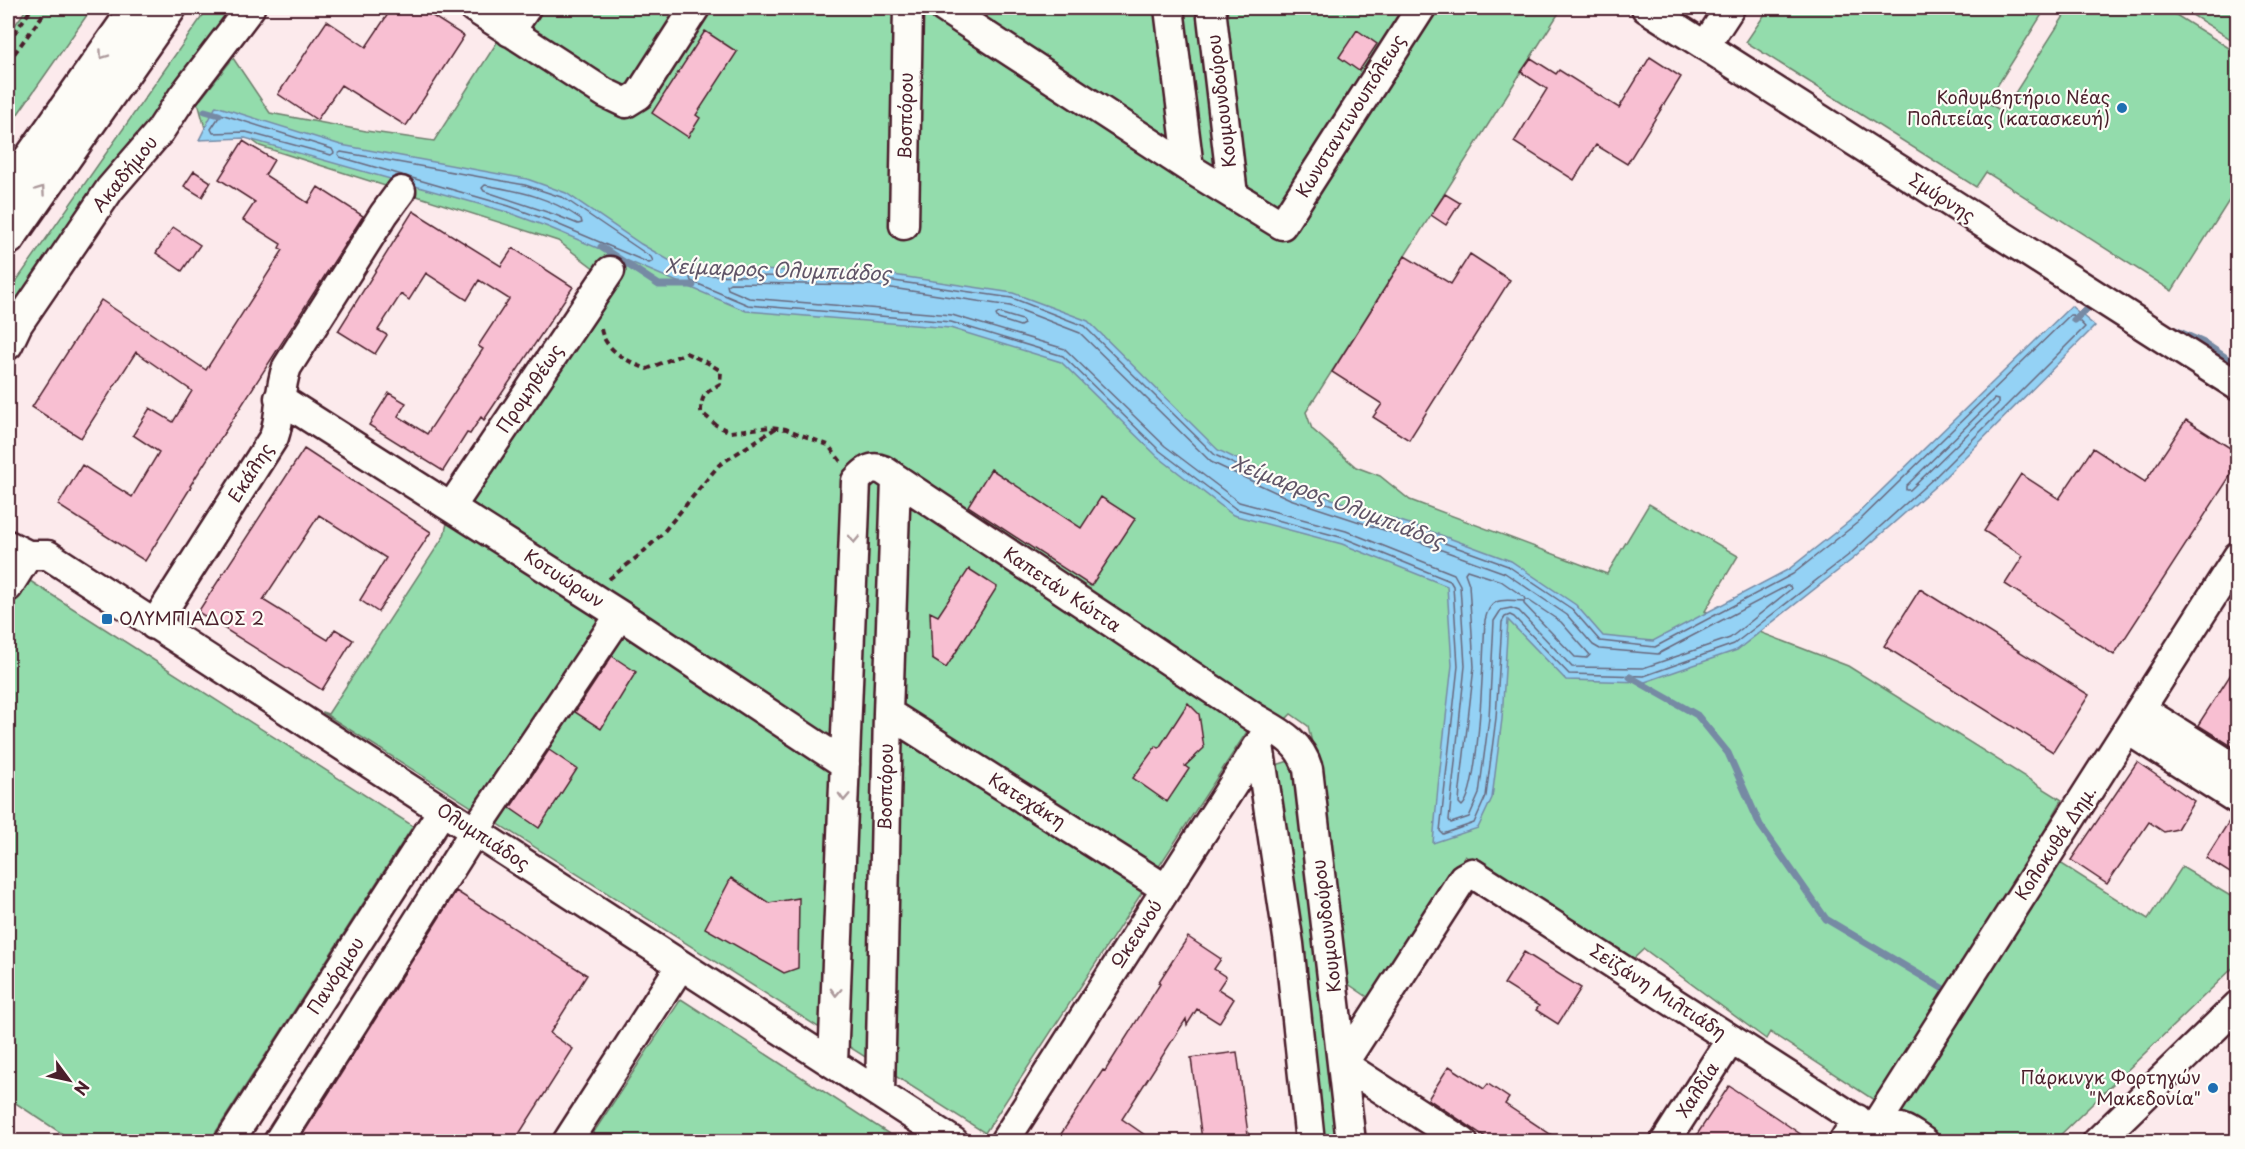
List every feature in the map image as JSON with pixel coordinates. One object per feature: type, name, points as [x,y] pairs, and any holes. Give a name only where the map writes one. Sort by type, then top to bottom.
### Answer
[{"type":"highway","points":[[8,191],[137,8]]},
{"type":"highway","points":[[8,238],[170,8]]},
{"type":"street","name":"Ακαδήμου","points":[[8,345],[18,324],[110,189],[160,131],[188,88],[250,8]]},
{"type":"street","points":[[474,8],[605,93],[626,103],[639,95],[695,8]]},
{"type":"street","points":[[510,32],[526,8]]},
{"type":"street","name":"Βοσπόρου","points":[[904,225],[908,8]]},
{"type":"street","points":[[944,8],[1233,195]]},
{"type":"street","points":[[1169,8],[1189,168]]},
{"type":"street","name":"Κουμουνδούρου","points":[[1211,8],[1233,195]]},
{"type":"street","name":"Κωνσταντινουπόλεως","points":[[1233,195],[1282,225],[1421,8]]},
{"type":"street","name":"Σμύρνης","points":[[1647,8],[2238,386]]},
{"type":"street","points":[[1705,46],[1730,8]]},
{"type":"street","name":"Εκάλης","points":[[154,625],[274,437],[278,426],[279,398],[287,367],[400,191]]},
{"type":"street","name":"Προμηθέως","points":[[451,507],[610,271]]},
{"type":"street","name":"Κοτυώρων","points":[[279,398],[620,615],[845,764]]},
{"type":"street","name":"Καπετάν Κώττα","points":[[856,481],[866,470],[875,468],[883,470],[1265,736]]},
{"type":"street","name":"Βοσπόρου","points":[[880,1094],[888,713],[896,480]]},
{"type":"street","points":[[833,1063],[856,481]]},
{"type":"street","points":[[8,587],[17,550]]},
{"type":"street","name":"Ολυμπιάδος","points":[[17,550],[48,555],[954,1142]]},
{"type":"street","name":"Κολοκυθά Δημ.","points":[[1866,1133],[2135,720],[2238,556]]},
{"type":"street","points":[[278,1142],[474,831],[620,615]]},
{"type":"street","name":"Κατεχάκη","points":[[888,713],[1166,889]]},
{"type":"street","points":[[2135,720],[2238,770]]},
{"type":"street","points":[[2135,720],[2238,800]]},
{"type":"street","points":[[1265,736],[1310,1142]]},
{"type":"street","name":"Κουμουνδούρου","points":[[1265,736],[1296,745],[1305,758],[1308,769],[1351,1142]]},
{"type":"street","name":"Ωκεανού","points":[[1004,1142],[1265,736]]},
{"type":"street","name":"Πανόρμου","points":[[229,1142],[442,811]]},
{"type":"street","name":"Σεϊζάνη Μιλτιάδη","points":[[1343,1064],[1463,878],[1467,874],[1477,875],[1731,1039],[1866,1133]]},
{"type":"street","points":[[567,1142],[681,965]]},
{"type":"street","points":[[2097,1142],[2238,1005]]},
{"type":"street","name":"Χαλδία","points":[[1665,1142],[1731,1039]]},
{"type":"street","points":[[1343,1064],[1463,1142]]},
{"type":"street","points":[[210,1142],[235,1104],[248,1113]]},
{"type":"street","points":[[1866,1133],[1888,1125],[1898,1126],[1924,1142]]},
{"type":"path","points":[[8,42],[32,8]]},
{"type":"path","points":[[8,62],[48,8]]},
{"type":"path","points":[[601,326],[602,336],[611,348],[626,361],[636,365],[647,369],[686,353],[721,371],[720,384],[705,393],[701,399],[701,412],[716,425],[730,432],[770,427],[786,429],[828,445],[856,481]]},
{"type":"path","points":[[591,597],[661,535],[675,515],[719,465],[776,428]]},
{"type":"green space","points":[[27,8],[92,8],[8,128],[8,35]]},
{"type":"green space","points":[[208,8],[232,8],[136,138],[8,333],[8,293]]},
{"type":"green space","points":[[539,8],[1562,8],[1306,412],[1312,429],[1356,467],[1380,476],[1410,500],[1607,574],[1649,504],[1738,556],[1705,611],[1848,666],[2062,800],[2035,847],[2148,919],[2182,867],[2237,900],[2237,964],[2054,1141],[1885,1141],[1900,1117],[1770,1032],[1766,1039],[1644,949],[1632,960],[1465,856],[1372,1000],[1344,981],[1318,768],[1308,726],[1291,714],[1286,719],[1263,707],[985,1133],[322,712],[328,714],[444,536],[448,519],[458,525],[616,285],[558,241],[260,146],[249,138],[205,128],[197,99],[201,99],[233,58],[270,113],[434,141],[499,39]]},
{"type":"green space","name":"Κολυμβητήριο Νέας Πολιτείας (κατασκευή)","points":[[1769,8],[2046,8],[1987,102],[2003,112],[2069,8],[2165,8],[2237,53],[2237,188],[2172,291],[1986,172],[1976,187],[1746,42]]},
{"type":"green space","points":[[2181,8],[2237,8],[2237,43]]},
{"type":"green space","points":[[27,579],[413,826],[210,1141],[73,1141],[8,1098],[8,609]]},
{"type":"green space","points":[[1292,760],[1336,1141],[1324,1141],[1300,937],[1276,765]]},
{"type":"green space","points":[[681,999],[900,1141],[588,1141]]},
{"type":"water","points":[[216,106],[341,145],[527,179],[566,193],[641,244],[684,269],[873,272],[1013,293],[1088,321],[1218,450],[1295,487],[1419,527],[1511,561],[1576,605],[1603,636],[1653,641],[1789,569],[1852,519],[2071,306],[2095,326],[1940,482],[1854,558],[1737,650],[1645,682],[1566,680],[1508,620],[1502,719],[1492,798],[1478,828],[1433,843],[1452,665],[1447,586],[1342,544],[1233,515],[1157,456],[1061,362],[950,328],[746,311],[548,227],[507,212],[245,138],[199,140]]},
{"type":"building","points":[[392,8],[420,8],[464,36],[406,126],[341,85],[317,120],[278,94],[327,21],[366,47]]},
{"type":"building","points":[[1357,30],[1377,44],[1359,71],[1339,57]]},
{"type":"building","points":[[705,31],[737,52],[696,115],[700,118],[688,137],[652,113]]},
{"type":"building","points":[[1650,57],[1681,77],[1627,164],[1596,145],[1574,180],[1514,142],[1547,89],[1521,72],[1531,58],[1556,74],[1559,70],[1619,108]]},
{"type":"building","points":[[243,141],[274,160],[265,175],[308,203],[318,187],[363,216],[190,486],[145,561],[58,505],[82,465],[132,497],[159,452],[133,435],[150,408],[173,422],[192,391],[136,352],[81,438],[32,407],[101,300],[206,370],[283,250],[279,248],[281,244],[243,220],[255,202],[219,179]]},
{"type":"building","points":[[194,171],[211,182],[202,197],[184,186]]},
{"type":"building","points":[[1445,194],[1460,203],[1446,225],[1431,215]]},
{"type":"building","points":[[413,211],[501,266],[513,248],[573,287],[484,420],[481,417],[470,434],[467,433],[443,471],[369,425],[389,393],[406,403],[398,416],[427,434],[483,349],[478,346],[509,299],[479,280],[467,300],[426,273],[409,300],[401,294],[378,330],[387,335],[375,354],[338,331]]},
{"type":"building","points":[[173,227],[200,245],[182,271],[156,253]]},
{"type":"building","points":[[1470,254],[1510,280],[1409,440],[1373,417],[1382,404],[1332,372],[1405,256],[1451,284]]},
{"type":"building","points":[[2186,420],[2238,453],[2238,464],[2114,655],[2005,584],[2023,556],[1984,531],[2021,474],[2059,499],[2093,448],[2145,482]]},
{"type":"building","points":[[304,449],[431,532],[378,612],[360,600],[386,558],[319,515],[263,600],[328,640],[335,629],[353,640],[322,690],[198,612]]},
{"type":"building","points":[[991,469],[1081,528],[1101,497],[1135,519],[1091,586],[968,506]]},
{"type":"building","points":[[969,569],[997,587],[946,668],[932,659],[930,612],[938,616]]},
{"type":"building","points":[[1920,589],[2089,695],[2053,752],[1884,646]]},
{"type":"building","points":[[612,656],[636,672],[601,729],[575,712]]},
{"type":"building","points":[[2238,663],[2238,750],[2198,725]]},
{"type":"building","points":[[1188,703],[1199,714],[1204,748],[1185,766],[1189,769],[1167,802],[1133,778],[1156,746],[1159,748]]},
{"type":"building","points":[[549,750],[577,769],[539,828],[510,808]]},
{"type":"building","points":[[2137,762],[2194,801],[2177,829],[2164,832],[2149,822],[2107,884],[2071,860]]},
{"type":"building","points":[[2233,815],[2238,816],[2238,878],[2206,858]]},
{"type":"building","points":[[731,878],[769,903],[799,898],[798,968],[784,973],[705,928]]},
{"type":"building","points":[[456,891],[587,975],[550,1033],[573,1049],[514,1142],[298,1142]]},
{"type":"building","points":[[1188,937],[1221,959],[1214,969],[1226,977],[1218,989],[1234,999],[1219,1023],[1197,1009],[1187,1025],[1186,1019],[1122,1119],[1155,1142],[1072,1142],[1061,1134],[1103,1070],[1105,1071]]},
{"type":"building","points":[[1524,952],[1581,988],[1558,1024],[1536,1010],[1539,1006],[1504,984]]},
{"type":"building","points":[[1237,1052],[1248,1134],[1202,1140],[1191,1058]]},
{"type":"building","points":[[1449,1066],[1484,1089],[1488,1084],[1509,1098],[1505,1104],[1562,1142],[1493,1142],[1428,1099]]},
{"type":"building","points":[[1729,1086],[1777,1118],[1812,1142],[1692,1142]]},
{"type":"waterway","name":"Χείμαρρος Ολυμπιάδος","points":[[205,111],[219,115]]},
{"type":"waterway","name":"Χείμαρρος Ολυμπιάδος","points":[[601,247],[659,285],[693,285]]},
{"type":"waterway","name":"Χείμαρρος Ολυμπιάδος","points":[[2074,320],[2095,302]]},
{"type":"waterway","name":"Χείμαρρος Ολυμπιάδος","points":[[2175,330],[2204,343],[2238,366]]},
{"type":"waterway","points":[[1630,677],[1697,715],[1728,753],[1760,825],[1826,919],[1952,994]]},
{"type":"place","name":"Κολυμβητήριο Νέας Πολιτείας (κατασκευή)","points":[[2122,108]]},
{"type":"place","name":"ΟΛΥΜΠΙΑΔΟΣ 2","points":[[107,619]]},
{"type":"place","name":"Πάρκινγκ Φορτηγών \"Μακεδονία\"","points":[[2213,1088]]}]
